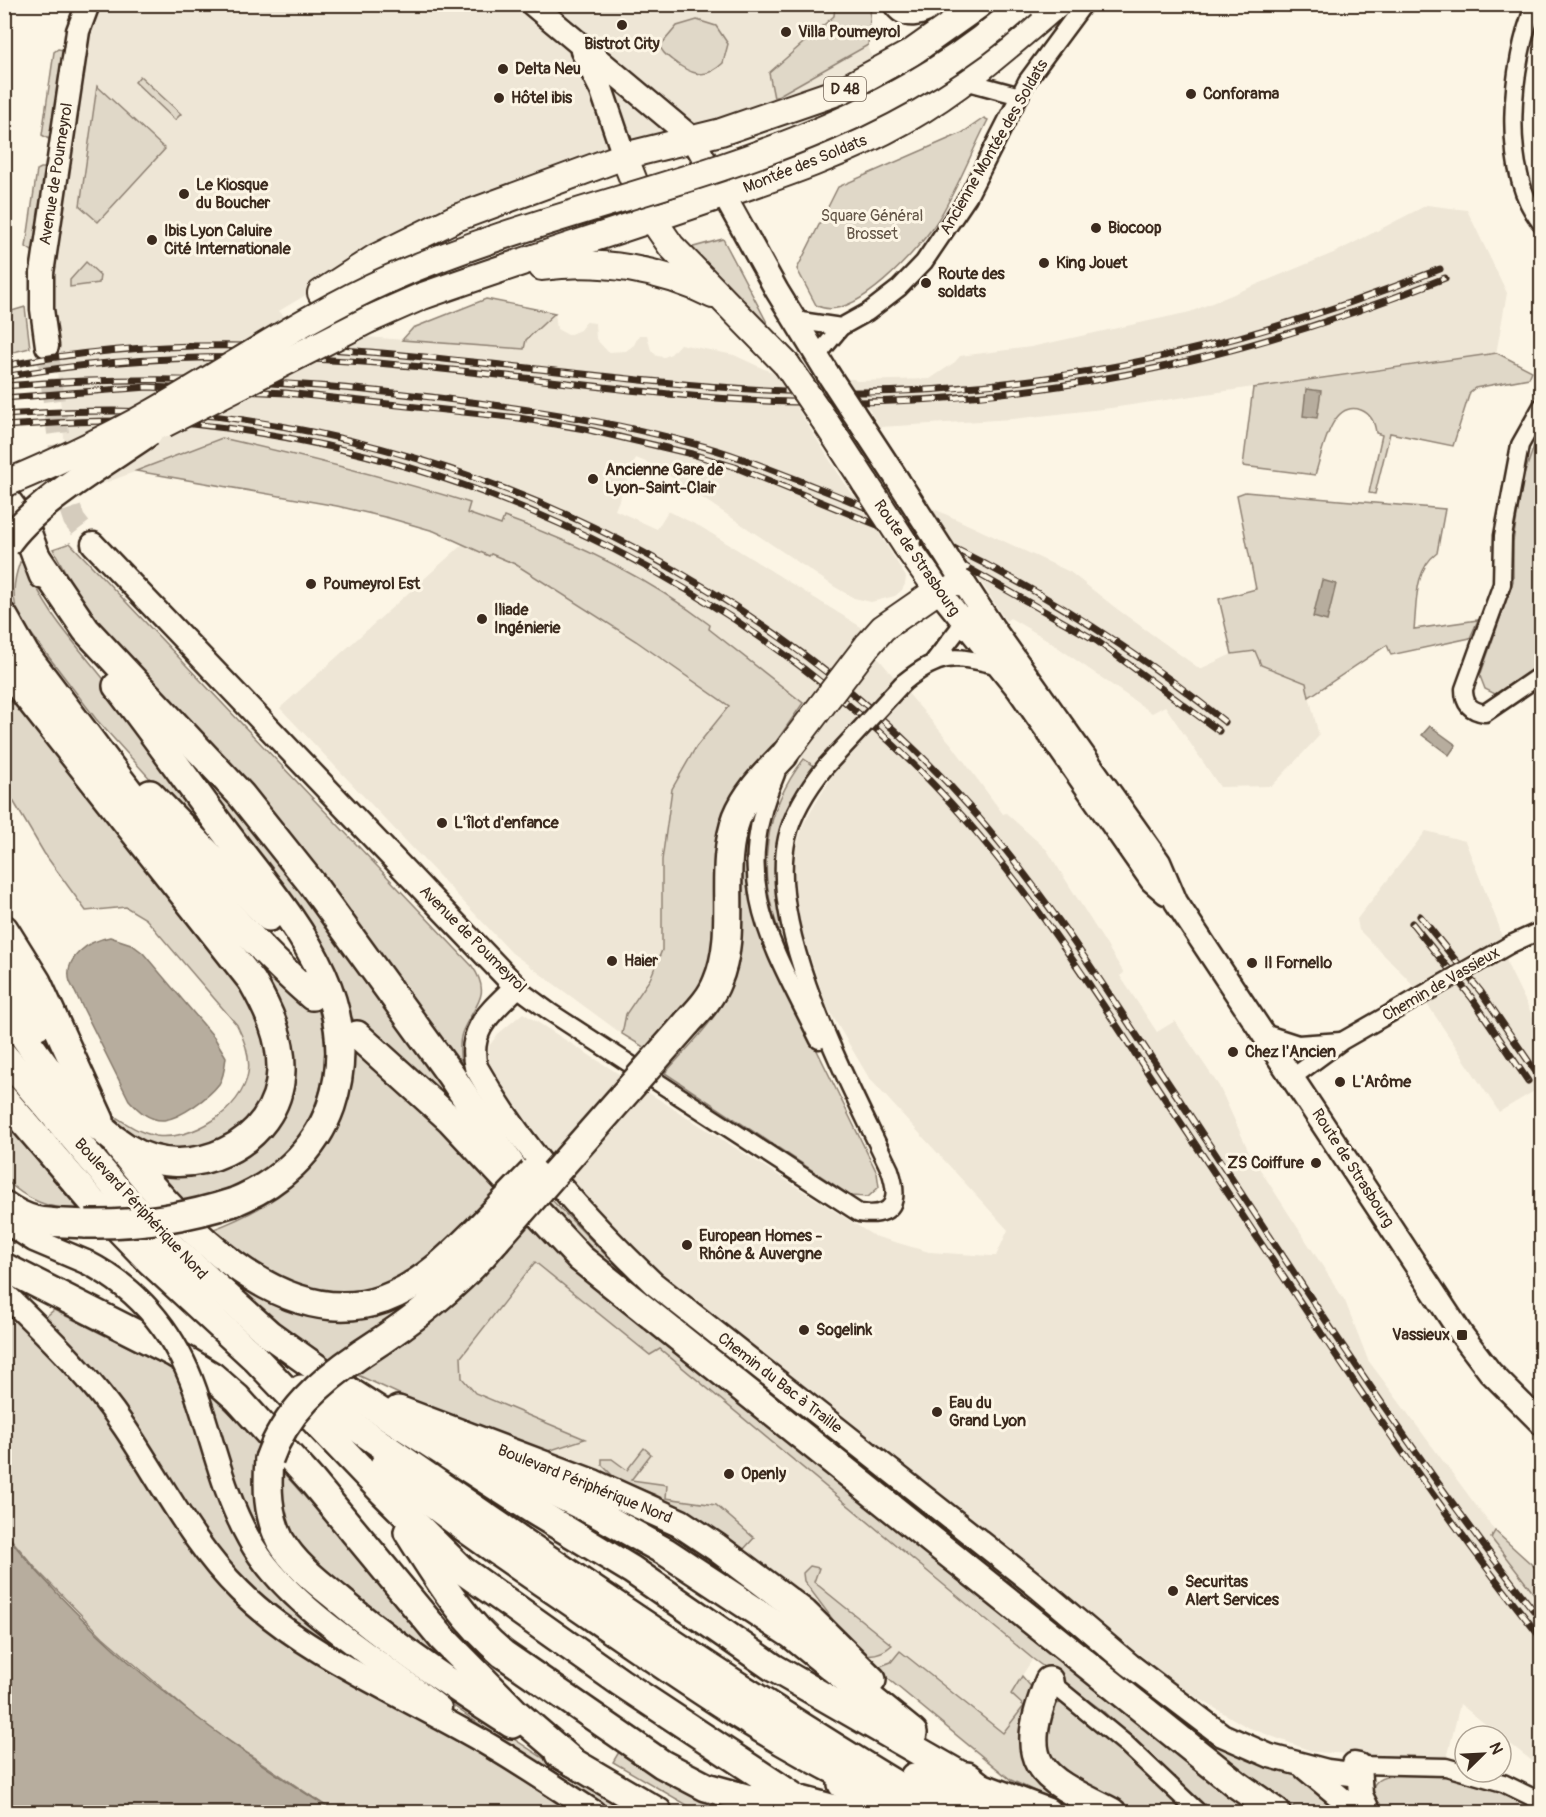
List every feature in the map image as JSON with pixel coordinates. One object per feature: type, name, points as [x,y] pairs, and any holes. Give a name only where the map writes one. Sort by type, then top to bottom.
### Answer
[{"type":"highway","points":[[5,546],[16,529],[33,514],[149,432]]},
{"type":"highway","points":[[4,499],[24,524],[51,600],[305,939],[323,999],[338,1023],[340,1066],[333,1100],[316,1138],[280,1177],[234,1202],[167,1220],[144,1223],[83,1224],[37,1222],[20,1216],[4,1205]]},
{"type":"highway","points":[[37,558],[86,630],[241,795],[312,884],[450,1074],[563,1241]]},
{"type":"highway","points":[[4,617],[25,654],[70,712],[243,888],[314,968],[323,999]]},
{"type":"highway","points":[[4,668],[234,957],[263,1000],[277,1038],[281,1074],[273,1102],[255,1131],[224,1153],[192,1163],[168,1162],[127,1148],[67,1096],[4,1008]]},
{"type":"highway","points":[[658,1812],[573,1762],[438,1677],[304,1571],[280,1539],[272,1520],[267,1485],[269,1459],[285,1423],[299,1406],[322,1383],[440,1298],[489,1233],[708,999],[717,984],[723,964],[729,856],[737,818],[760,780],[784,755]]},
{"type":"highway","points":[[4,929],[37,982],[105,1129]]},
{"type":"highway","points":[[4,953],[105,1129]]},
{"type":"highway","points":[[4,973],[105,1129],[158,1191],[232,1264],[268,1288],[308,1302],[368,1303],[396,1294],[489,1233]]},
{"type":"highway","points":[[357,1035],[451,1120],[563,1241],[676,1336],[1236,1785],[1276,1812]]},
{"type":"highway","name":"Boulevard Périphérique Nord","points":[[4,1056],[117,1189],[173,1248],[343,1403]]},
{"type":"highway","name":"Boulevard Périphérique Nord","points":[[4,1099],[92,1201],[133,1243],[255,1358],[383,1492]]},
{"type":"highway","points":[[4,1186],[14,1196],[48,1214],[83,1224]]},
{"type":"highway","points":[[4,1246],[108,1319]]},
{"type":"highway","points":[[4,1267],[174,1353],[212,1376],[237,1398],[312,1481],[442,1638],[516,1713],[573,1762]]},
{"type":"highway","name":"Boulevard Périphérique Nord","points":[[255,1358],[343,1403],[533,1510],[632,1570],[774,1668],[983,1800],[1021,1812]]},
{"type":"highway","points":[[343,1403],[365,1448],[417,1493],[489,1545],[642,1652],[807,1758],[922,1812]]},
{"type":"highway","points":[[343,1403],[591,1562],[604,1580],[810,1719],[884,1761],[983,1800],[1047,1812]]},
{"type":"highway","points":[[343,1403],[554,1563],[824,1743],[941,1812]]},
{"type":"highway","points":[[343,1403],[598,1514],[666,1552],[792,1635],[983,1800]]},
{"type":"highway","points":[[383,1492],[435,1575],[479,1634],[503,1654],[662,1764],[706,1787],[798,1812]]},
{"type":"highway","points":[[383,1492],[459,1585],[613,1693],[798,1812]]},
{"type":"highway","points":[[383,1492],[462,1570],[620,1682],[797,1799],[846,1812]]},
{"type":"highway","points":[[383,1492],[467,1562],[793,1778],[829,1795],[881,1812]]},
{"type":"highway","points":[[383,1492],[800,1766],[909,1812]]},
{"type":"highway","points":[[489,1545],[509,1549],[815,1752],[931,1812]]},
{"type":"highway","points":[[554,1563],[577,1595]]},
{"type":"highway","points":[[1049,1681],[1038,1711],[1034,1740],[1043,1772],[1056,1784],[1112,1812]]},
{"type":"main road","name":"Avenue de Poumeyrol","points":[[46,346],[42,309],[42,273],[78,31],[88,4]]},
{"type":"main road","name":"Route de Strasbourg","points":[[532,4],[693,139],[726,194],[794,320],[956,572],[973,594],[993,628],[1159,862],[1176,902],[1476,1354],[1542,1424]]},
{"type":"main road","name":"D 48","points":[[693,139],[774,115],[843,90],[911,53],[980,4]]},
{"type":"main road","points":[[4,484],[93,444],[170,403],[327,310],[390,278],[495,240],[782,147],[855,116],[925,78],[970,47],[1023,4]]},
{"type":"main road","name":"Montée des Soldats","points":[[488,275],[792,172],[876,135],[965,81],[1017,41],[1057,4]]},
{"type":"main road","points":[[577,42],[602,91],[624,156]]},
{"type":"main road","points":[[774,115],[768,140],[780,163],[792,172]]},
{"type":"main road","points":[[4,472],[36,460],[88,434],[272,326],[348,273],[430,229],[624,156],[693,139]]},
{"type":"main road","name":"Route de Strasbourg","points":[[624,156],[651,220],[671,246],[787,365],[938,590],[963,624],[1000,666],[1152,881],[1176,902]]},
{"type":"main road","points":[[4,499],[149,432],[370,320],[420,297],[488,275],[587,263],[638,270],[703,290],[728,302]]},
{"type":"main road","name":"Avenue de Poumeyrol","points":[[93,544],[516,987]]},
{"type":"main road","points":[[784,755],[883,628],[938,590],[960,586],[973,594]]},
{"type":"main road","name":"Chemin du Bac à Traille","points":[[516,987],[490,1013],[475,1035],[472,1050],[477,1067],[546,1172],[607,1239],[652,1283],[1034,1584],[1130,1665],[1201,1719],[1241,1745],[1301,1765],[1348,1769]]},
{"type":"main road","points":[[4,1221],[34,1240],[86,1262],[119,1281],[154,1315],[178,1348],[241,1525],[271,1572],[333,1628],[412,1685],[475,1737]]},
{"type":"main road","points":[[4,1293],[87,1377],[126,1429],[197,1540],[241,1593],[265,1613],[402,1700],[475,1737],[594,1812]]},
{"type":"main road","name":"Chemin du Bac à Traille","points":[[1201,1719],[1269,1746],[1348,1769]]},
{"type":"main road","points":[[1301,1765],[1358,1812]]},
{"type":"main road","points":[[1336,1795],[1348,1769]]},
{"type":"main road","points":[[1348,1769],[1369,1812]]},
{"type":"street","points":[[891,4],[895,11],[908,18],[919,18],[941,4]]},
{"type":"street","name":"Ancienne Montée des Soldats","points":[[822,365],[841,327],[868,312],[899,288],[924,262],[968,197],[1020,96],[1048,51],[1084,4]]},
{"type":"street","points":[[1535,4],[1522,42],[1517,76],[1515,125],[1522,189],[1530,210],[1542,224]]},
{"type":"street","points":[[965,81],[1020,96]]},
{"type":"street","points":[[794,320],[841,327]]},
{"type":"street","points":[[1542,406],[1520,445],[1503,536],[1502,584],[1464,688],[1464,697],[1468,706],[1475,712],[1485,713],[1542,674]]},
{"type":"street","name":"Avenue de Poumeyrol","points":[[516,987],[550,1012],[859,1213],[882,1213],[891,1207],[896,1199],[896,1189],[890,1170],[816,1008],[786,900],[784,864],[788,836],[804,797],[826,766],[903,683],[934,661],[971,612],[973,594]]},
{"type":"street","points":[[934,661],[973,660],[1000,666]]},
{"type":"street","name":"Avenue de Poumeyrol","points":[[784,755],[765,798],[759,822],[754,868],[758,901],[771,942],[814,1032],[890,1170]]},
{"type":"street","name":"Chemin de Vassieux","points":[[1293,1077],[1342,1041],[1511,944],[1542,930]]},
{"type":"street","name":"Chemin de Vassieux","points":[[1264,1033],[1298,1044],[1342,1041]]},
{"type":"street","points":[[1049,1681],[1118,1738],[1198,1812]]},
{"type":"street","name":"Chemin du Bac à Traille","points":[[1348,1769],[1435,1765],[1503,1783],[1542,1802]]},
{"type":"shaded area","points":[[91,5],[871,5],[868,45],[876,69],[346,271],[279,311],[300,332],[524,349],[526,340],[555,313],[557,329],[568,335],[580,330],[586,322],[595,323],[596,339],[608,352],[626,351],[634,345],[639,335],[647,335],[651,350],[657,356],[664,357],[671,354],[680,344],[734,355],[775,374],[778,378],[854,379],[856,381],[930,379],[960,356],[1031,347],[1190,312],[1336,252],[1427,205],[1467,210],[1507,293],[1496,354],[1397,366],[1111,408],[1013,419],[880,427],[867,406],[797,408],[852,495],[948,533],[930,507],[1070,572],[1200,669],[1232,654],[1255,651],[1261,665],[1306,683],[1319,736],[1272,786],[1220,787],[1165,706],[1152,713],[1043,637],[1010,618],[1006,621],[977,576],[879,533],[906,577],[902,590],[895,596],[871,602],[854,598],[835,587],[653,465],[636,458],[615,510],[657,529],[668,511],[701,527],[861,627],[878,658],[952,745],[1003,814],[1006,813],[1047,850],[1124,973],[1120,976],[1157,1032],[1175,1021],[1219,1086],[1250,1154],[1345,1301],[1368,1360],[1495,1531],[1541,1573],[1541,1768],[1513,1746],[1513,1724],[1485,1724],[1460,1704],[1455,1724],[1453,1724],[1447,1759],[1314,1752],[1247,1727],[1186,1691],[812,1396],[659,1272],[613,1231],[509,1098],[489,1062],[489,1046],[498,1034],[523,1013],[874,1236],[929,1252],[996,1256],[1008,1230],[869,1078],[826,1005],[799,922],[793,873],[797,844],[804,823],[831,778],[729,707],[680,773],[662,873],[662,950],[622,1034],[512,953],[280,708],[463,544],[434,531],[337,506],[137,471],[102,484],[88,484],[67,466],[47,275]]},
{"type":"shaded area","points":[[1306,389],[1321,391],[1317,418],[1303,416]]},
{"type":"shaded area","points":[[1322,580],[1336,584],[1327,621],[1313,617]]},
{"type":"shaded area","points":[[1430,726],[1456,745],[1449,755],[1422,735]]},
{"type":"shaded area","points":[[1426,831],[1465,841],[1499,926],[1508,966],[1541,1033],[1541,1087],[1499,1112],[1432,1011],[1406,977],[1359,930],[1357,919]]},
{"type":"shaded area","points":[[110,937],[131,944],[143,953],[214,1037],[226,1057],[219,1084],[202,1101],[171,1118],[159,1120],[149,1117],[129,1100],[70,982],[70,965],[79,952],[93,942]]},
{"type":"shaded area","points":[[535,1262],[650,1355],[660,1349],[1034,1657],[1012,1691],[1027,1700],[1031,1766],[1012,1783],[885,1677],[743,1550],[702,1522],[545,1452],[584,1438],[475,1393],[462,1378],[461,1357]]},
{"type":"shaded area","points":[[4,1532],[39,1574],[116,1651],[200,1720],[289,1783],[335,1812],[5,1812]]},
{"type":"green space","points":[[835,5],[871,5],[868,45],[774,98],[769,73],[834,16]]},
{"type":"green space","points":[[697,20],[716,26],[728,44],[723,63],[704,74],[691,72],[679,65],[662,51],[660,46],[677,26]]},
{"type":"green space","points":[[58,49],[64,50],[52,141],[42,135],[54,52]]},
{"type":"green space","points":[[140,76],[181,114],[175,120],[135,82]]},
{"type":"green space","points":[[97,86],[165,149],[98,222],[80,206]]},
{"type":"green space","name":"Square Général Brosset","points":[[984,118],[988,120],[938,220],[901,265],[866,295],[848,305],[831,309],[816,305],[797,269],[838,187],[962,133]]},
{"type":"green space","points":[[47,168],[35,253],[26,247],[37,170]]},
{"type":"green space","points":[[723,239],[772,332],[690,248]]},
{"type":"green space","points":[[86,262],[100,275],[99,283],[70,287],[70,280]]},
{"type":"green space","points":[[486,299],[555,313],[526,340],[524,349],[402,340],[413,328]]},
{"type":"green space","points":[[25,307],[30,348],[5,354],[5,313]]},
{"type":"green space","points":[[1497,353],[1532,371],[1529,378],[1475,388],[1470,392],[1453,446],[1390,433],[1375,494],[1369,493],[1382,435],[1376,433],[1372,419],[1361,410],[1350,409],[1335,420],[1324,443],[1315,475],[1243,466],[1253,388]]},
{"type":"green space","points":[[1541,426],[1541,663],[1495,694],[1485,689],[1480,676],[1513,581],[1513,542],[1523,478]]},
{"type":"green space","points":[[222,438],[346,468],[470,503],[467,513],[501,525],[504,517],[585,550],[637,577],[687,608],[710,625],[709,629],[803,703],[736,799],[716,950],[694,1001],[645,1048],[622,1034],[626,1014],[650,979],[662,950],[662,860],[672,789],[696,747],[729,706],[636,641],[515,564],[491,554],[489,556],[434,531],[337,506],[136,471]]},
{"type":"green space","points":[[1245,492],[1445,509],[1437,553],[1424,568],[1420,577],[1414,629],[1478,620],[1470,638],[1391,655],[1387,645],[1309,697],[1306,683],[1261,665],[1255,651],[1232,654],[1219,599],[1256,589],[1237,495]]},
{"type":"green space","points":[[70,543],[472,966],[481,986],[481,994],[462,1033],[460,1052],[462,1071],[88,613],[53,549]]},
{"type":"green space","points":[[20,562],[27,564],[42,597],[61,626],[106,682],[254,882],[248,887],[96,719],[20,619],[15,604],[14,590]]},
{"type":"green space","points":[[4,681],[240,980],[270,1046],[270,1080],[249,1122],[219,1141],[182,1152],[150,1146],[127,1133],[111,1114],[138,1130],[156,1136],[170,1136],[199,1128],[226,1111],[244,1087],[249,1067],[246,1048],[237,1025],[146,919],[126,907],[86,911],[44,853],[5,787]]},
{"type":"green space","points":[[152,715],[203,763],[475,1118],[447,1106],[352,1018],[329,960]]},
{"type":"green space","points":[[804,759],[817,768],[793,805],[785,928],[779,931],[768,886],[766,864],[768,842],[772,820],[780,799]]},
{"type":"green space","points":[[746,857],[748,893],[761,936],[877,1173],[879,1187],[868,1197],[851,1196],[665,1073],[710,1022],[730,988],[741,941],[743,859]]},
{"type":"green space","points":[[211,907],[318,1009],[323,1035],[324,1061],[321,1086],[313,1110],[301,1133],[285,1153],[265,1171],[242,1185],[220,1194],[180,1205],[149,1169],[182,1173],[289,1090]]},
{"type":"green space","points":[[354,1044],[422,1102],[503,1193],[423,1270],[353,1297],[277,1282],[209,1231],[241,1218],[270,1202],[294,1184],[315,1163],[331,1138],[343,1111],[351,1079]]},
{"type":"green space","points":[[4,1121],[79,1210],[58,1208],[39,1202],[21,1193],[5,1179]]},
{"type":"green space","points":[[548,1196],[630,1280],[1178,1713],[1223,1739],[1309,1779],[1347,1812],[1302,1812],[1268,1793],[1114,1675],[648,1301],[582,1242],[545,1199]]},
{"type":"green space","points":[[529,1217],[591,1282],[678,1354],[1263,1812],[1207,1812],[1103,1711],[1033,1659],[660,1349],[650,1355],[535,1262],[461,1357],[462,1378],[475,1393],[585,1439],[545,1452],[423,1405],[351,1372]]},
{"type":"green space","points":[[471,1258],[334,1361],[272,1318],[238,1288],[244,1285],[311,1312]]},
{"type":"green space","points":[[5,1304],[53,1352],[272,1629],[575,1812],[335,1812],[201,1722],[103,1637],[38,1571],[5,1532]]},
{"type":"green space","points":[[54,1310],[179,1372],[228,1517],[328,1635],[326,1644],[300,1628],[244,1585],[43,1319]]},
{"type":"green space","points":[[204,1389],[263,1444],[261,1516],[477,1715],[626,1812],[611,1812],[534,1763],[356,1635],[278,1567],[244,1511]]},
{"type":"green space","points":[[644,1448],[651,1454],[631,1480],[667,1485],[666,1498],[716,1505],[754,1538],[743,1550],[656,1495],[616,1479],[602,1465],[602,1459],[612,1459],[627,1470]]},
{"type":"green space","points":[[279,1468],[476,1688],[387,1628],[298,1547],[282,1515]]},
{"type":"green space","points":[[1495,1531],[1541,1573],[1541,1603],[1491,1538]]},
{"type":"green space","points":[[810,1566],[819,1568],[814,1582],[892,1645],[876,1654],[857,1652],[804,1581],[803,1573]]},
{"type":"green space","points":[[900,1651],[1003,1733],[1024,1706],[1011,1694],[1022,1676],[1032,1688],[1023,1740],[1097,1812],[1079,1812],[1011,1780],[875,1668],[891,1662]]},
{"type":"green space","points":[[1062,1703],[1081,1715],[1192,1812],[1128,1812],[1067,1782],[1051,1769],[1040,1736],[1054,1704]]},
{"type":"green space","points":[[622,1747],[706,1798],[748,1812],[699,1812],[613,1762]]},
{"type":"green space","points":[[1453,1775],[1453,1784],[1489,1784],[1541,1807],[1541,1812],[1388,1812],[1376,1798],[1374,1787],[1376,1782],[1389,1776]]},
{"type":"tunnel","points":[[47,346],[66,496],[74,520],[93,544]]},
{"type":"railway","points":[[4,366],[102,351],[200,346],[297,347],[394,354],[686,384],[784,391],[870,392],[954,388],[1037,379],[1119,366],[1200,348],[1360,299],[1440,269]]},
{"type":"railway","points":[[4,377],[90,365],[219,357],[404,365],[626,390],[738,399],[794,402],[881,402],[964,397],[1046,388],[1205,357],[1364,309],[1445,278]]},
{"type":"railway","points":[[4,386],[102,380],[200,380],[346,388],[544,412],[618,426],[706,447],[765,467],[864,507],[974,558],[1078,617],[1128,650],[1225,722]]},
{"type":"railway","points":[[4,398],[148,387],[286,393],[519,418],[585,429],[692,454],[735,467],[929,546],[1097,641],[1219,731]]},
{"type":"railway","points":[[4,415],[124,411],[214,416],[347,440],[448,469],[547,506],[643,552],[734,606],[820,667],[900,736],[973,811],[1029,880],[1105,988],[1310,1298],[1400,1429],[1493,1558],[1542,1621]]},
{"type":"railway","points":[[4,426],[122,421],[192,424],[301,440],[408,467],[513,504],[615,550],[713,605],[804,669],[889,740],[965,819],[1021,888],[1098,997],[1397,1444],[1492,1575],[1542,1639]]},
{"type":"railway","points":[[1420,916],[1481,992],[1538,1075]]},
{"type":"railway","points":[[1412,923],[1472,998],[1528,1081]]},
{"type":"place","name":"Bistrot City","points":[[622,25]]},
{"type":"place","name":"Villa Poumeyrol","points":[[786,32]]},
{"type":"place","name":"Delta Neu","points":[[503,69]]},
{"type":"place","name":"Conforama","points":[[1191,94]]},
{"type":"place","name":"Hôtel ibis","points":[[499,98]]},
{"type":"place","name":"Le Kiosque du Boucher","points":[[184,194]]},
{"type":"place","name":"Biocoop","points":[[1096,228]]},
{"type":"place","name":"Ibis Lyon Caluire Cité Internationale","points":[[152,240]]},
{"type":"place","name":"King Jouet","points":[[1044,263]]},
{"type":"place","name":"Route des soldats","points":[[926,283]]},
{"type":"place","name":"Ancienne Gare de Lyon-Saint-Clair","points":[[593,479]]},
{"type":"place","name":"Poumeyrol Est","points":[[311,584]]},
{"type":"place","name":"Iliade Ingénierie","points":[[482,619]]},
{"type":"place","name":"L'îlot d'enfance","points":[[442,823]]},
{"type":"place","name":"Haier","points":[[612,961]]},
{"type":"place","name":"Il Fornello","points":[[1252,963]]},
{"type":"place","name":"Chez l'Ancien","points":[[1233,1052]]},
{"type":"place","name":"L'Arôme","points":[[1340,1082]]},
{"type":"place","name":"ZS Coiffure","points":[[1316,1163]]},
{"type":"place","name":"European Homes - Rhône & Auvergne","points":[[687,1245]]},
{"type":"place","name":"Sogelink","points":[[804,1330]]},
{"type":"place","name":"Vassieux","points":[[1462,1335]]},
{"type":"place","name":"Eau du Grand Lyon","points":[[937,1412]]},
{"type":"place","name":"Openly","points":[[729,1474]]},
{"type":"place","name":"Securitas Alert Services","points":[[1173,1591]]}]
